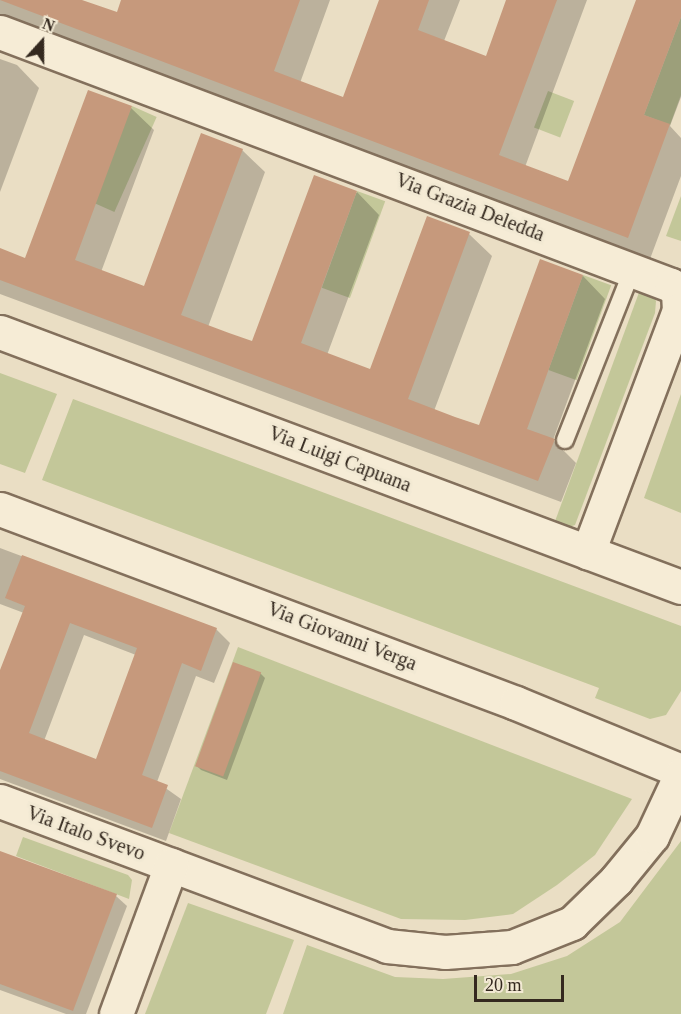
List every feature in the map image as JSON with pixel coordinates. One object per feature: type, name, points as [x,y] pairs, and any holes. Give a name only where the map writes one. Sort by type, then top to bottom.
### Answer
[{"type":"street","name":"Via Grazia Deledda","points":[[0,32],[663,279],[678,292],[680,301],[588,552]]},
{"type":"street","name":"Via Luigi Capuana","points":[[0,332],[681,587]]},
{"type":"street","name":"Via Giovanni Verga","points":[[0,509],[495,695],[681,772]]},
{"type":"street","name":"Via Italo Svevo","points":[[0,801],[387,946],[445,952],[512,946],[572,923],[616,880],[652,836],[681,772]]},
{"type":"street","points":[[116,1014],[171,865]]},
{"type":"lane","points":[[565,440],[633,268]]},
{"type":"green space","points":[[681,17],[681,95],[670,125],[644,115]]},
{"type":"green space","points":[[548,91],[574,101],[560,137],[534,127]]},
{"type":"green space","points":[[132,106],[157,117],[114,212],[90,201]]},
{"type":"green space","points":[[357,191],[385,201],[350,298],[322,288]]},
{"type":"green space","points":[[681,196],[681,241],[666,236]]},
{"type":"green space","points":[[583,275],[611,285],[577,380],[548,370]]},
{"type":"green space","points":[[641,287],[650,291],[656,301],[655,313],[575,525],[566,528],[554,524]]},
{"type":"green space","points":[[0,373],[57,394],[25,473],[0,464]]},
{"type":"green space","points":[[681,394],[681,513],[644,498]]},
{"type":"green space","points":[[73,399],[681,626],[681,691],[666,715],[650,719],[595,698],[599,688],[42,480]]},
{"type":"green space","points":[[238,647],[632,799],[595,855],[557,885],[513,914],[465,920],[401,919],[169,833]]},
{"type":"green space","points":[[23,837],[128,875],[132,880],[129,899],[16,856]]},
{"type":"green space","points":[[681,841],[681,1014],[283,1014],[307,945],[395,977],[443,979],[511,974],[567,956],[620,922]]},
{"type":"green space","points":[[188,903],[294,940],[266,1014],[145,1014]]},
{"type":"building","points":[[0,0],[82,0],[117,12],[121,0],[300,0],[274,71],[343,97],[379,0],[429,0],[418,30],[486,56],[506,0],[557,0],[499,155],[568,181],[636,0],[681,0],[681,17],[644,115],[670,124],[628,238]]},
{"type":"building","points":[[88,90],[132,106],[75,260],[144,286],[201,133],[243,149],[181,315],[229,333],[252,341],[314,175],[357,191],[301,343],[370,369],[427,216],[470,232],[408,399],[455,417],[479,425],[540,259],[583,275],[527,429],[555,439],[538,481],[0,280],[0,248],[25,258]]},
{"type":"building","points":[[22,555],[217,628],[201,671],[182,663],[142,775],[168,785],[152,828],[0,771],[0,670],[25,606],[5,598]],"holes":[[[70,623],[137,648],[96,759],[29,733]]]},
{"type":"building","points":[[233,662],[261,672],[223,777],[195,766]]},
{"type":"building","points":[[0,851],[117,894],[73,1011],[0,984]]}]
